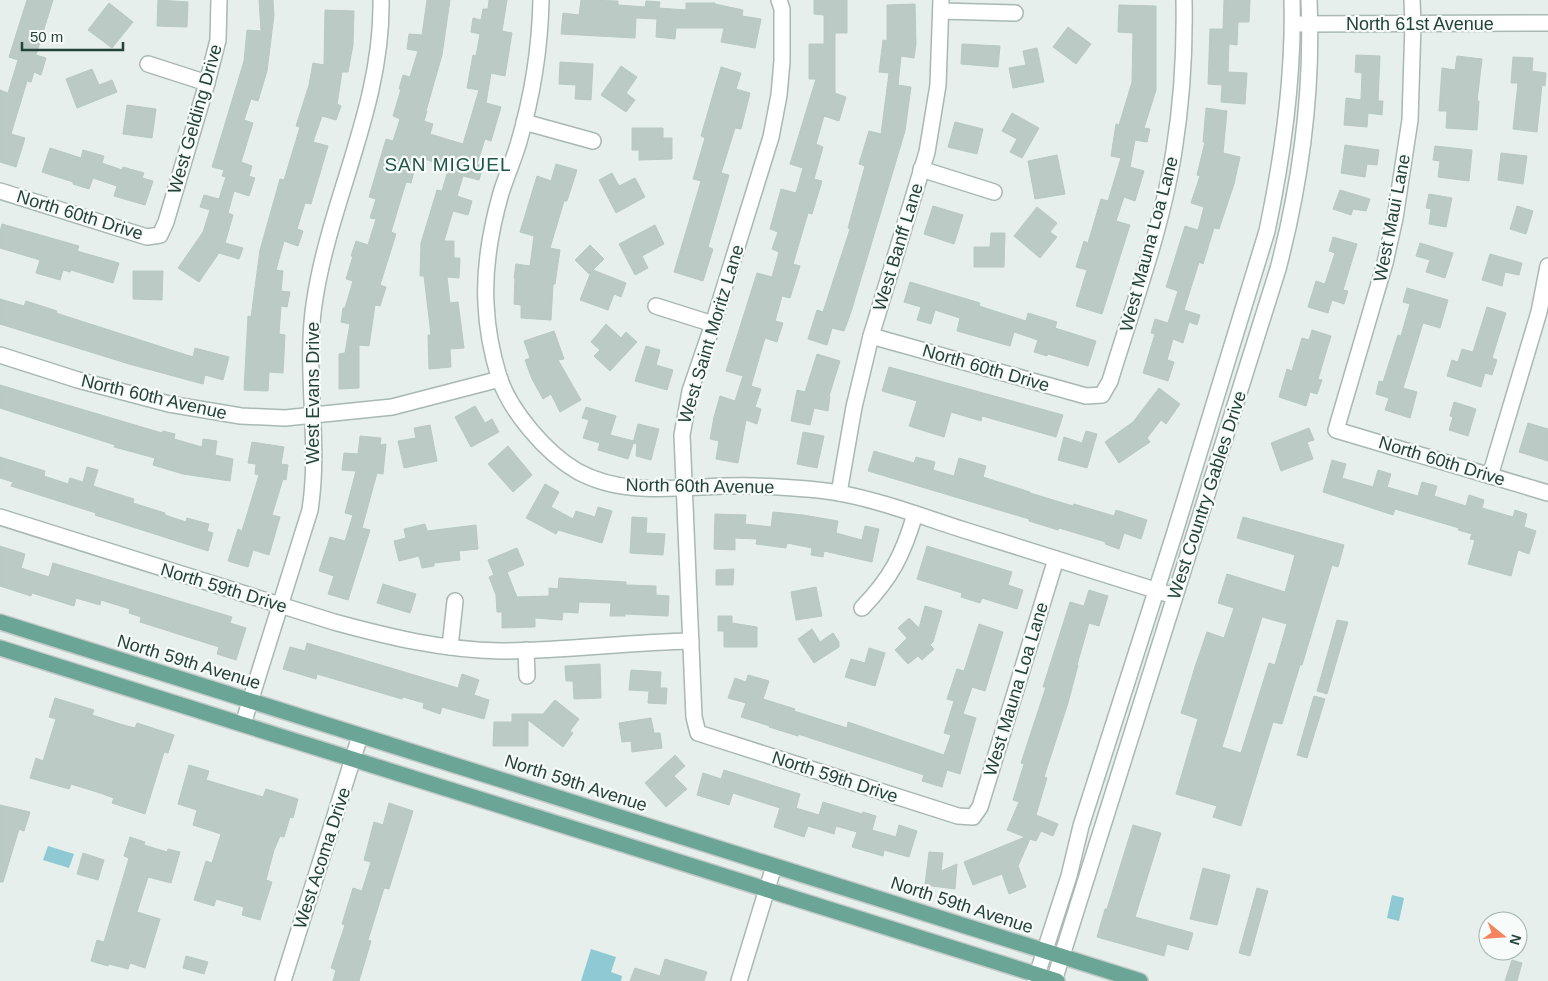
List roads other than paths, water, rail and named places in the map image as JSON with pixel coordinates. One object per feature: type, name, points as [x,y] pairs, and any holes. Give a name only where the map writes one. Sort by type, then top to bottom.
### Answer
[{"type":"main road","name":"North 59th Avenue","points":[[0,622],[1140,981]]},
{"type":"main road","points":[[0,648],[766,890],[1036,978],[1055,981]]},
{"type":"street","name":"West Gelding Drive","points":[[160,235],[166,222],[218,40],[219,0]]},
{"type":"street","name":"West Evans Drive","points":[[243,724],[310,510],[314,473],[310,363],[314,299],[325,251],[371,91],[379,47],[381,0]]},
{"type":"street","points":[[500,379],[489,330],[486,303],[486,272],[491,234],[501,194],[518,145],[534,80],[541,0]]},
{"type":"street","name":"West Saint Moritz Lane","points":[[698,733],[694,717],[682,435],[686,410],[772,129],[779,95],[782,61],[782,9],[779,0]]},
{"type":"street","name":"West Mauna Loa Lane","points":[[1102,395],[1110,381],[1151,248],[1174,151],[1182,89],[1185,42],[1184,0]]},
{"type":"street","name":"West Country Gables Drive","points":[[1036,978],[1069,876],[1081,826],[1268,231],[1287,114],[1292,0]]},
{"type":"street","name":"West Country Gables Drive","points":[[1055,981],[1061,956],[1265,310],[1287,233],[1296,190],[1305,128],[1310,0]]},
{"type":"street","name":"West Maui Lane","points":[[1336,430],[1385,263],[1395,218],[1410,120],[1412,0]]},
{"type":"street","points":[[941,5],[1015,13]]},
{"type":"street","name":"West Banff Lane","points":[[839,493],[854,407],[871,336],[927,152],[938,85],[941,5]]},
{"type":"street","name":"North 61st Avenue","points":[[1292,24],[1548,23]]},
{"type":"street","points":[[148,64],[207,83]]},
{"type":"street","points":[[524,122],[593,141]]},
{"type":"street","points":[[921,170],[994,192]]},
{"type":"street","name":"North 60th Drive","points":[[0,191],[147,238],[160,235]]},
{"type":"street","points":[[1490,476],[1543,313],[1548,266]]},
{"type":"street","points":[[656,306],[713,324]]},
{"type":"street","name":"North 60th Drive","points":[[871,336],[1086,396],[1102,395]]},
{"type":"street","name":"North 60th Avenue","points":[[0,355],[78,380],[168,404],[241,416],[286,418],[392,407],[500,379],[511,400],[541,443],[579,472],[622,487],[667,490],[708,486],[753,486],[839,493],[915,514],[1174,596]]},
{"type":"street","name":"North 60th Drive","points":[[1336,430],[1548,493]]},
{"type":"street","points":[[862,608],[889,577],[909,535],[915,514]]},
{"type":"street","name":"North 59th Drive","points":[[0,518],[383,636],[425,644],[499,650],[526,650],[691,641]]},
{"type":"street","name":"West Mauna Loa Lane","points":[[973,817],[980,807],[1056,559]]},
{"type":"street","points":[[450,647],[455,601]]},
{"type":"street","points":[[526,650],[527,676]]},
{"type":"street","name":"North 59th Drive","points":[[698,733],[958,816],[973,817]]},
{"type":"street","name":"West Acoma Drive","points":[[283,981],[360,736]]},
{"type":"street","points":[[739,981],[774,866]]},
{"type":"water","points":[[48,846],[74,854],[69,868],[43,860]]},
{"type":"water","points":[[1392,895],[1404,898],[1399,921],[1387,918]]},
{"type":"water","points":[[591,949],[616,957],[611,972],[622,976],[621,981],[581,981]]},
{"type":"district","name":"SAN MIGUEL","points":[[448,164]]}]
